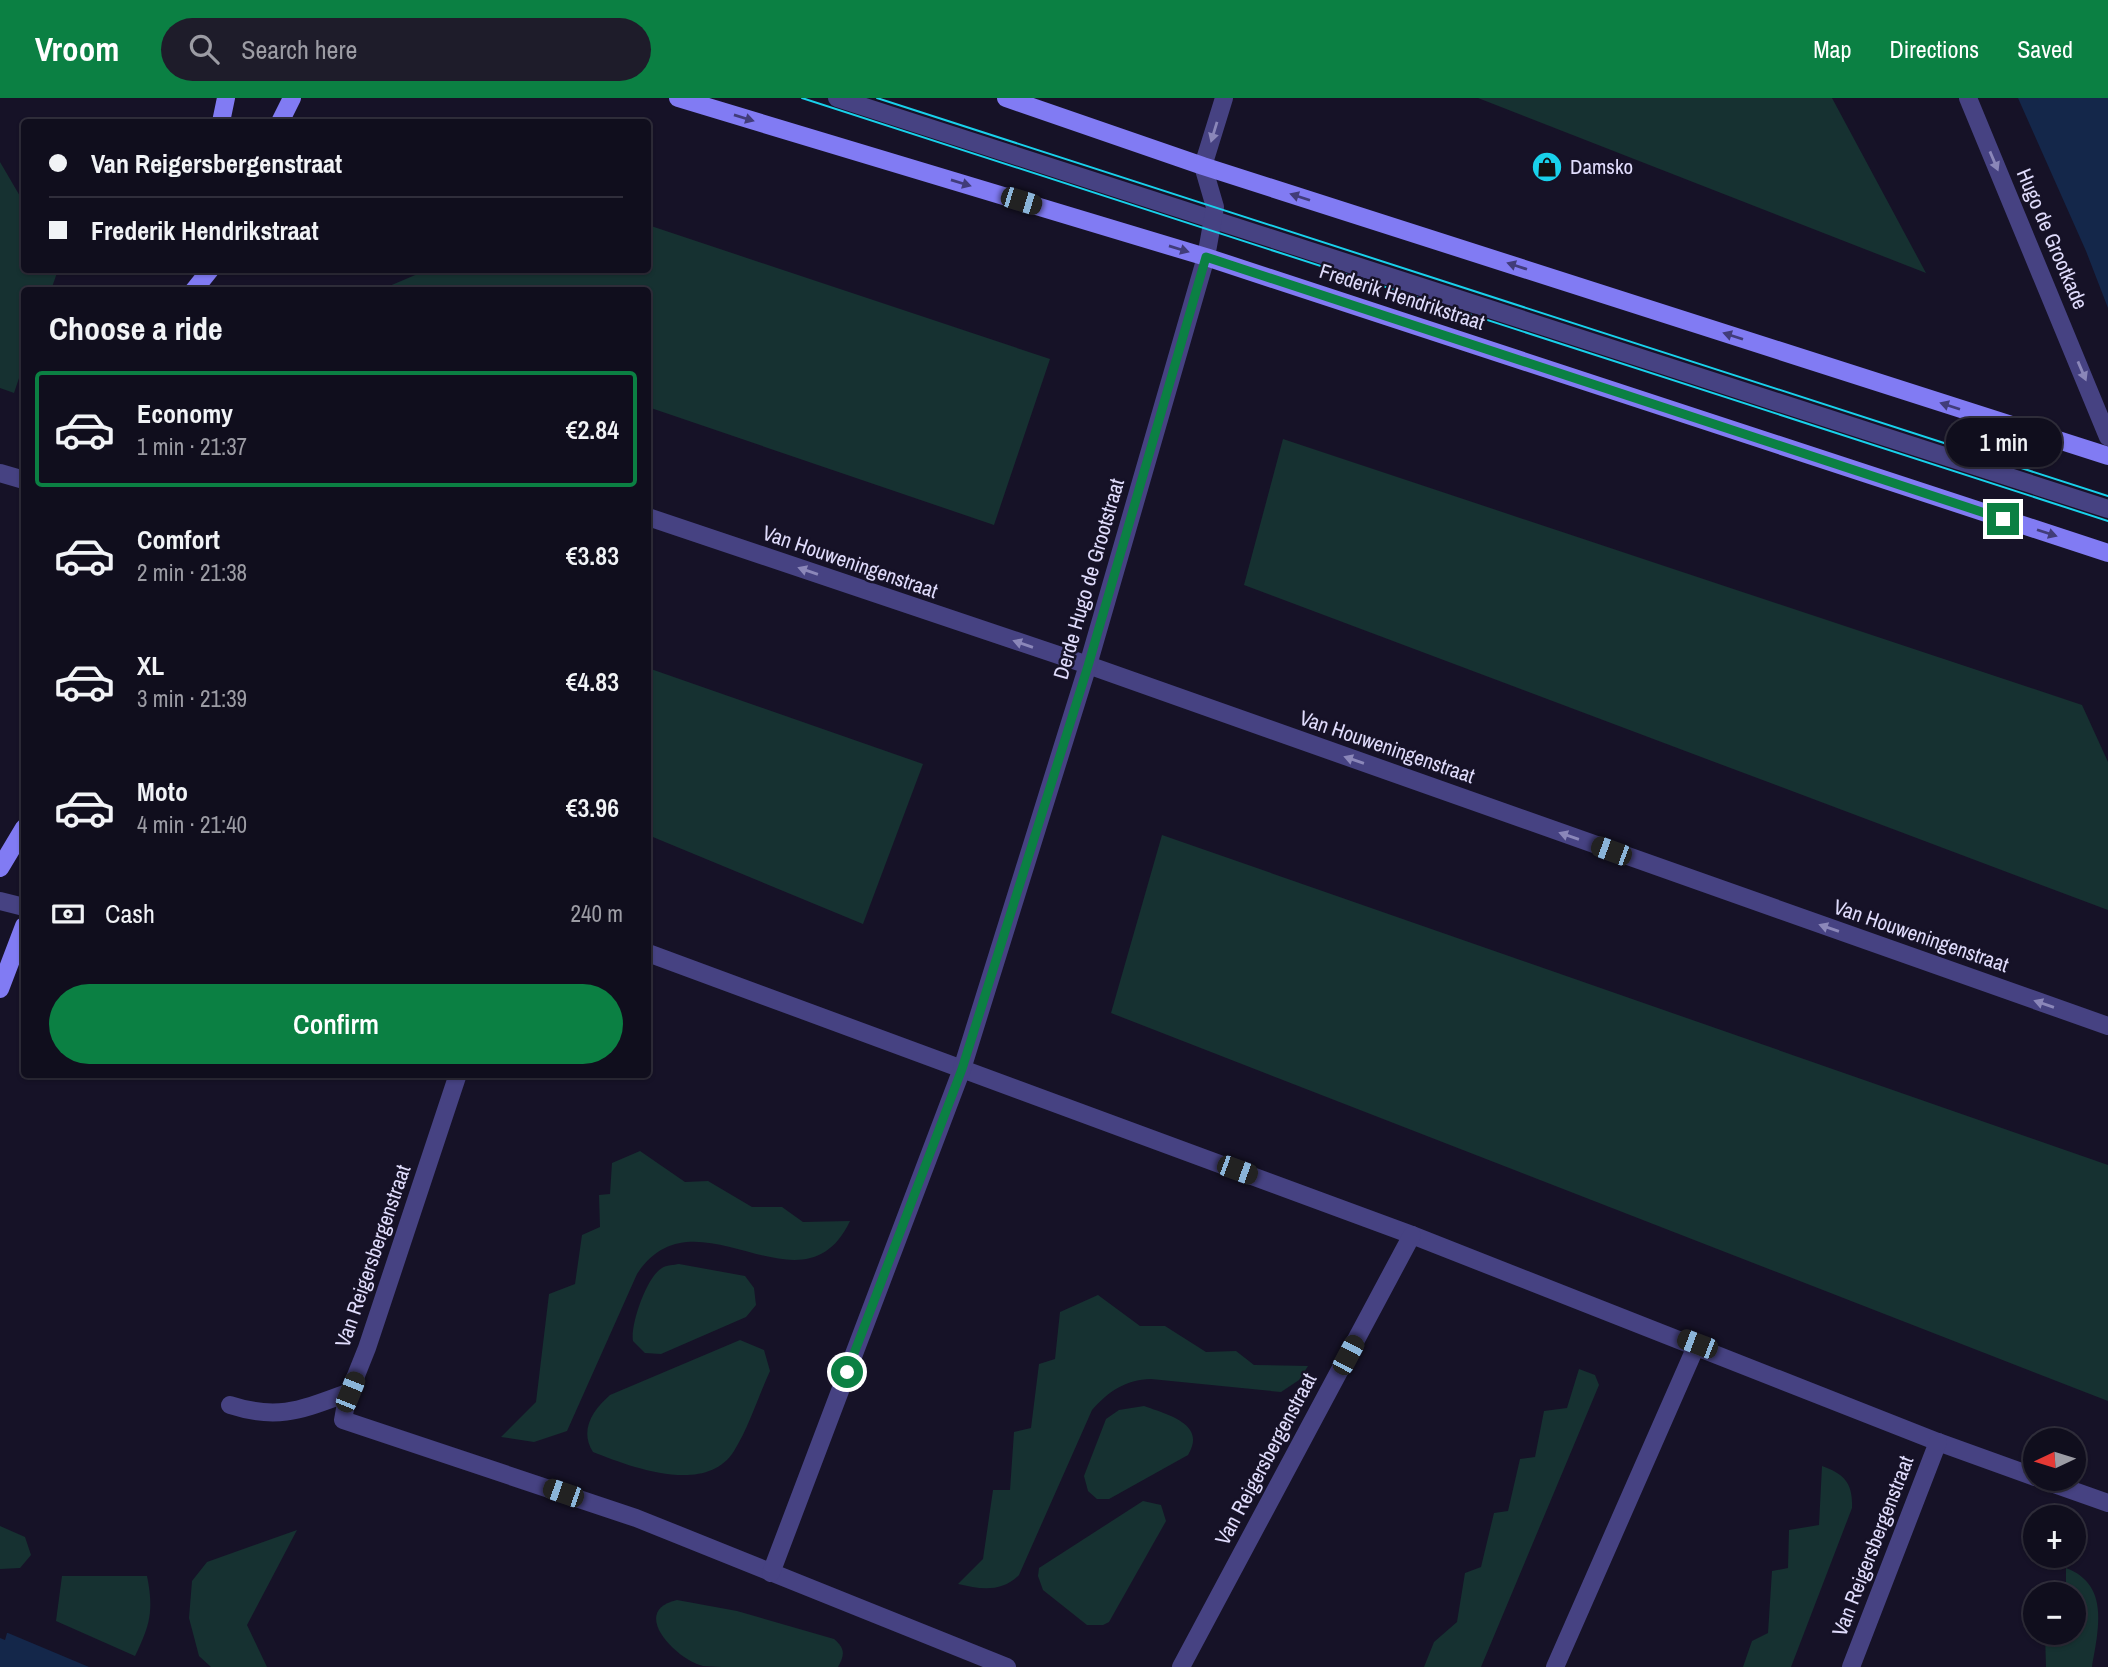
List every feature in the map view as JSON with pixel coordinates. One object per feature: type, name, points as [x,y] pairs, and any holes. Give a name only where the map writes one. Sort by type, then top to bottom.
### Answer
[{"type":"street","points":[[222,119],[226,98]]},
{"type":"street","points":[[282,119],[292,98]]},
{"type":"street","name":"Frederik Hendrikstraat","points":[[678,98],[1206,257],[2108,553]]},
{"type":"street","name":"Frederik Hendrikstraat","points":[[837,98],[2108,509]]},
{"type":"street","points":[[1006,98],[1203,166],[2108,457]]},
{"type":"street","points":[[1203,166],[1224,98]]},
{"type":"street","name":"Hugo de Grootkade","points":[[1968,98],[2108,437]]},
{"type":"street","name":"Derde Hugo de Grootstraat","points":[[962,1069],[1088,666],[1206,257],[1214,207],[1203,166]]},
{"type":"street","points":[[194,287],[207,273]]},
{"type":"street","points":[[0,473],[21,479]]},
{"type":"street","name":"Van Houweningenstraat","points":[[651,518],[1088,666],[2108,1027]]},
{"type":"street","points":[[0,867],[21,833]]},
{"type":"street","points":[[0,901],[21,906]]},
{"type":"street","points":[[0,989],[21,934]]},
{"type":"street","name":"Van Reigersbergenstraat","points":[[651,954],[1412,1234],[1697,1344],[1938,1442],[2023,1473]]},
{"type":"street","points":[[771,1573],[962,1069]]},
{"type":"street","name":"Van Reigersbergenstraat","points":[[457,1078],[368,1348],[350,1392],[343,1420],[636,1518],[1007,1667]]},
{"type":"street","name":"Van Reigersbergenstraat","points":[[1181,1667],[1412,1234]]},
{"type":"street","points":[[1555,1667],[1697,1344]]},
{"type":"street","points":[[230,1405],[258,1414],[288,1413],[350,1392]]},
{"type":"street","name":"Van Reigersbergenstraat","points":[[1851,1667],[1938,1442]]},
{"type":"street","points":[[2074,1491],[2108,1503]]},
{"type":"green space","points":[[1478,98],[1832,98],[1926,273]]},
{"type":"green space","points":[[0,162],[21,198],[21,273],[57,273],[52,287],[21,287],[21,372],[14,393],[0,388]]},
{"type":"green space","points":[[651,226],[1050,359],[994,525],[651,408],[651,287],[387,287],[420,273],[651,273]]},
{"type":"green space","points":[[1283,439],[2082,705],[2108,762],[2108,910],[1244,585]]},
{"type":"green space","points":[[651,669],[923,764],[863,924],[651,836]]},
{"type":"green space","points":[[1162,835],[2108,1165],[2108,1401],[1111,1013]]},
{"type":"green space","points":[[640,1151],[685,1182],[708,1181],[752,1207],[782,1207],[803,1222],[850,1221],[829,1249],[805,1259],[777,1258],[718,1244],[688,1242],[661,1250],[637,1274],[567,1431],[534,1442],[501,1437],[536,1402],[549,1294],[575,1284],[582,1235],[600,1227],[599,1195],[610,1194],[612,1163]]},
{"type":"green space","points":[[679,1264],[745,1276],[754,1288],[756,1305],[746,1317],[661,1354],[645,1353],[633,1341],[633,1334],[645,1290],[656,1273],[664,1267]]},
{"type":"green space","points":[[1098,1295],[1140,1326],[1165,1326],[1206,1352],[1236,1351],[1254,1365],[1308,1366],[1299,1380],[1281,1392],[1151,1379],[1118,1388],[1092,1410],[1019,1575],[998,1587],[982,1588],[958,1584],[983,1559],[993,1490],[1010,1490],[1014,1432],[1031,1428],[1039,1364],[1055,1359],[1060,1312]]},
{"type":"green space","points":[[740,1340],[764,1350],[770,1371],[739,1442],[721,1465],[706,1472],[667,1474],[593,1452],[587,1436],[590,1421],[598,1407],[610,1395]]},
{"type":"green space","points":[[1579,1369],[1595,1375],[1599,1385],[1481,1667],[1424,1667],[1434,1642],[1457,1622],[1465,1573],[1481,1567],[1494,1513],[1508,1511],[1520,1459],[1535,1457],[1544,1411],[1567,1408]]},
{"type":"green space","points":[[1144,1406],[1173,1417],[1189,1428],[1193,1435],[1193,1444],[1188,1455],[1109,1499],[1097,1499],[1088,1491],[1084,1476],[1106,1419],[1119,1410]]},
{"type":"green space","points":[[1822,1466],[1842,1476],[1846,1481],[1851,1492],[1852,1508],[1791,1667],[1743,1667],[1752,1641],[1768,1633],[1772,1571],[1788,1568],[1789,1530],[1819,1525]]},
{"type":"green space","points":[[1143,1501],[1161,1505],[1166,1521],[1109,1622],[1103,1625],[1087,1625],[1043,1590],[1038,1576],[1039,1568]]},
{"type":"green space","points":[[0,1526],[25,1537],[31,1555],[20,1568],[0,1569]]},
{"type":"green space","points":[[297,1530],[247,1625],[267,1667],[211,1667],[199,1656],[189,1618],[192,1581],[207,1562]]},
{"type":"green space","points":[[2066,1568],[2080,1575],[2089,1584],[2095,1595],[2098,1621],[2092,1667],[2046,1667],[2045,1645],[2086,1645],[2086,1582],[2066,1582]]},
{"type":"green space","points":[[62,1576],[147,1576],[149,1618],[135,1656],[56,1621]]},
{"type":"green space","points":[[677,1600],[737,1611],[834,1639],[842,1649],[842,1659],[838,1667],[703,1666],[681,1655],[670,1645],[657,1624],[657,1614],[663,1606]]},
{"type":"water","points":[[2018,98],[2108,98],[2108,308],[2086,251]]},
{"type":"water","points":[[7,1633],[89,1667],[0,1667],[0,1638],[5,1640]]},
{"type":"tram line","points":[[802,98],[2108,521]]},
{"type":"tram line","points":[[877,98],[2108,496]]},
{"type":"place","name":"Damsko","points":[[1547,167]]},
{"type":"route","points":[[847,1372],[962,1069],[1088,666],[1206,257],[2003,519]]}]
